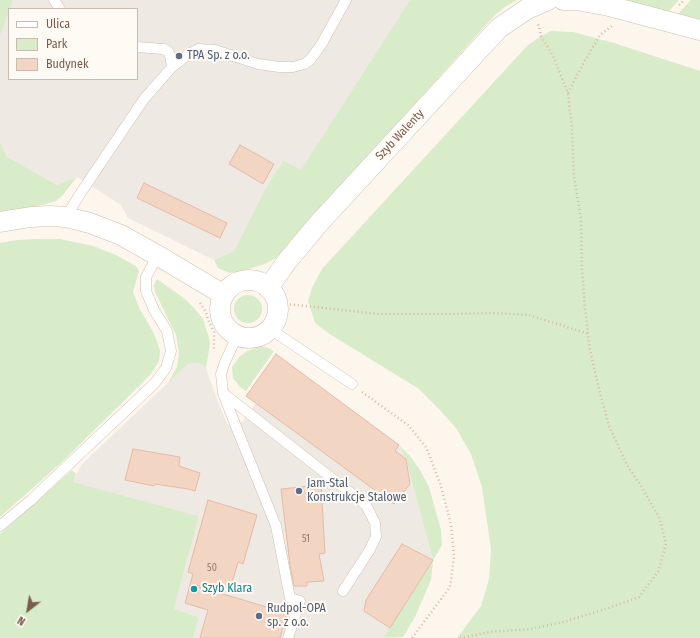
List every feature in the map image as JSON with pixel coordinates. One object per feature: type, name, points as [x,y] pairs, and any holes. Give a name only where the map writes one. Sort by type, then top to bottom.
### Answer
[{"type":"street","name":"Szyb Walenty","points":[[273,295],[288,260],[320,223],[499,28],[527,9],[548,0]]},
{"type":"street","points":[[563,0],[577,0],[609,6],[700,30]]},
{"type":"street","points":[[0,222],[31,217],[50,216],[66,217],[90,223],[121,235],[158,255],[224,295]]},
{"type":"street","points":[[253,281],[261,283],[273,295],[278,312],[277,316],[270,329],[263,335],[255,338],[237,336],[229,330],[223,322],[220,313],[220,304],[229,288],[236,283],[253,281]]},
{"type":"lane","points":[[66,217],[144,99],[172,67],[198,49],[215,50],[258,64],[279,67],[293,67],[304,64],[310,60],[321,45],[346,0]]},
{"type":"lane","points":[[138,47],[163,49],[168,51],[172,67]]},
{"type":"lane","points":[[0,526],[31,500],[154,384],[166,368],[171,351],[167,331],[154,310],[146,291],[146,277],[158,255]]},
{"type":"lane","points":[[270,329],[352,384]]},
{"type":"lane","points":[[237,336],[221,374],[223,393],[276,526],[290,598],[300,601],[288,638]]},
{"type":"lane","points":[[223,393],[366,505],[376,523],[376,537],[369,551],[343,591]]},
{"type":"path","points":[[681,3],[684,0]]},
{"type":"path","points":[[460,638],[490,632],[531,629],[563,622],[639,597],[658,572],[666,544],[660,519],[627,465],[609,426],[598,385],[588,334],[582,268],[580,219],[574,176],[572,130],[568,93],[553,56],[541,36],[539,26],[527,9]]},
{"type":"path","points":[[568,93],[600,35],[632,12]]},
{"type":"path","points":[[273,295],[379,314],[447,314],[492,312],[529,316],[588,334]]},
{"type":"path","points":[[352,384],[408,425],[426,447],[440,483],[451,524],[454,558],[450,587],[412,638]]},
{"type":"shaded area","points":[[13,0],[410,0],[301,171],[283,160],[264,191],[234,251],[214,260],[128,218],[121,205],[77,177],[57,185],[6,156],[0,141],[0,36],[8,15],[8,80],[138,80],[138,8],[10,8]]},
{"type":"shaded area","points":[[276,354],[399,445],[406,459],[433,560],[383,638],[193,638],[199,617],[174,609],[199,516],[72,482],[82,464],[188,364],[198,363],[206,368],[228,426],[243,421],[256,403]]},
{"type":"green space","points":[[0,0],[13,0],[10,8],[8,8],[8,15],[0,36]]},
{"type":"green space","points":[[410,0],[517,0],[495,15],[276,258],[265,264],[238,272],[229,273],[218,268],[214,260],[234,251],[264,191],[283,160],[301,170]]},
{"type":"green space","points":[[613,0],[679,0],[668,12]]},
{"type":"green space","points":[[691,0],[700,0],[700,21],[675,17]]},
{"type":"green space","points":[[551,31],[573,32],[614,43],[700,71],[700,638],[457,638],[481,606],[489,579],[491,549],[482,487],[471,454],[456,428],[419,389],[328,333],[315,323],[308,301],[312,288],[322,269],[527,46]]},
{"type":"green space","points":[[0,141],[6,156],[57,185],[77,177],[62,196],[56,201],[43,205],[0,212]]},
{"type":"green space","points":[[37,239],[60,239],[93,246],[116,255],[136,266],[139,271],[133,292],[140,310],[157,341],[160,351],[159,361],[151,374],[62,462],[0,517],[0,243]]},
{"type":"green space","points":[[157,279],[185,299],[203,319],[210,344],[206,368],[198,363],[188,364],[168,383],[177,367],[179,353],[176,335],[155,292],[154,285]]},
{"type":"green space","points":[[248,295],[258,299],[262,309],[258,319],[248,323],[238,319],[234,309],[238,299]]},
{"type":"green space","points":[[260,347],[266,347],[274,351],[246,391],[240,387],[233,378],[232,367],[240,356],[247,351]]},
{"type":"green space","points":[[399,445],[410,456],[420,470],[429,487],[441,530],[442,545],[433,560],[406,459]]},
{"type":"green space","points":[[72,470],[76,474],[73,482],[199,516],[174,609],[199,617],[193,638],[0,638],[0,534]]},
{"type":"green space","points":[[433,560],[431,580],[415,617],[403,637],[383,638]]},
{"type":"building","points":[[240,145],[274,164],[263,184],[229,164]]},
{"type":"building","points":[[144,183],[227,223],[220,238],[137,198]]},
{"type":"building","points":[[276,354],[399,445],[395,451],[406,459],[410,484],[394,504],[246,396]]},
{"type":"building","points":[[133,449],[180,457],[179,466],[200,473],[195,491],[155,484],[154,486],[125,480]]},
{"type":"building","points":[[321,485],[325,553],[319,554],[324,581],[307,582],[307,586],[294,586],[281,489]]},
{"type":"building","points":[[208,500],[257,515],[243,564],[238,562],[231,586],[196,586],[287,613],[280,638],[200,638],[208,610],[185,603],[193,574],[188,572]]},
{"type":"building","points":[[402,544],[433,560],[390,628],[364,611],[366,600]]},
{"type":"place","name":"TPA Sp. z o.o.","points":[[179,56]]},
{"type":"place","name":"Jam-Stal Konstrukcje Stalowe","points":[[299,491]]},
{"type":"place","name":"Szyb Klara","points":[[194,589]]},
{"type":"place","name":"Rudpol-OPA sp. z o.o.","points":[[259,616]]}]
